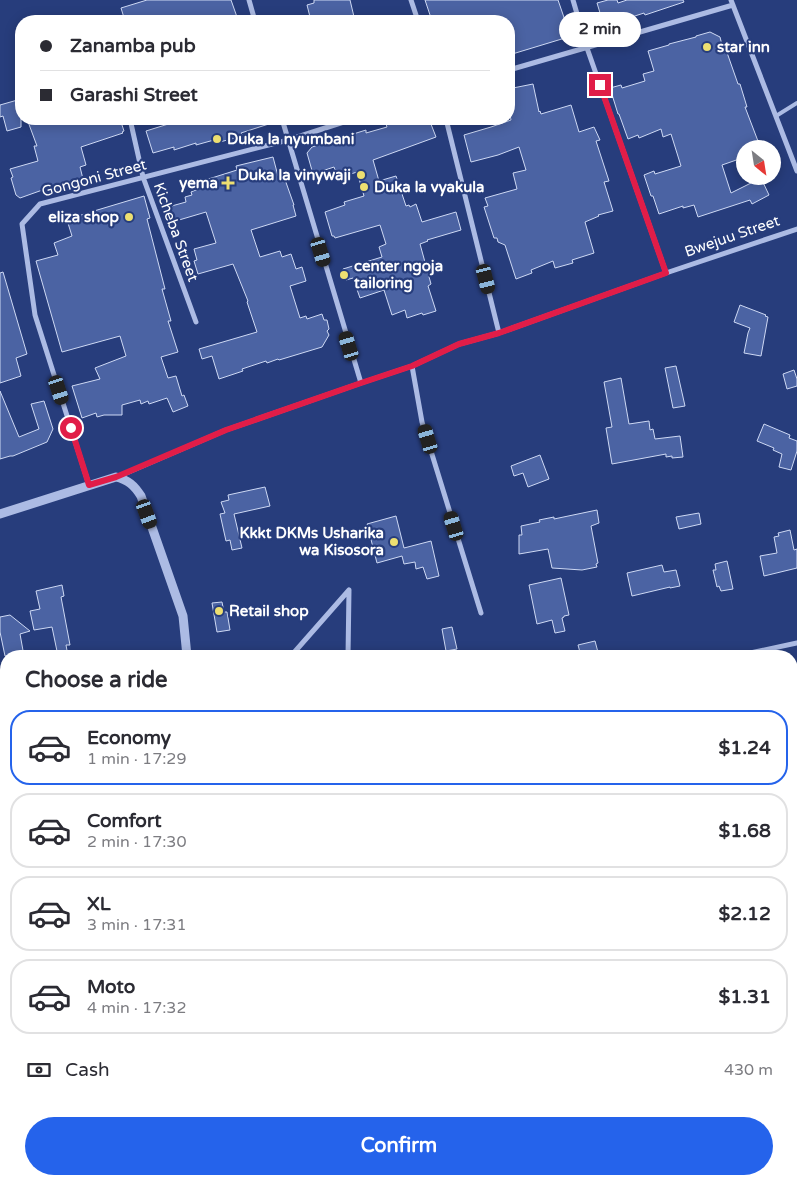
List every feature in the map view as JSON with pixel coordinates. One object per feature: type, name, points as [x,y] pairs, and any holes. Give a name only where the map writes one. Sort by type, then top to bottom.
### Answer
[{"type":"street","points":[[249,0],[253,15]]},
{"type":"street","points":[[411,0],[416,15]]},
{"type":"street","points":[[573,0],[587,48],[666,273]]},
{"type":"street","points":[[515,68],[732,3],[797,171]]},
{"type":"street","name":"Kicheba Street","points":[[131,125],[142,177],[196,322]]},
{"type":"street","points":[[284,125],[361,383]]},
{"type":"street","name":"Gongoni Street","points":[[89,485],[35,314],[22,224],[40,204],[288,140],[334,125]]},
{"type":"street","points":[[447,125],[499,333]]},
{"type":"street","name":"Bwejuu Street","points":[[0,514],[116,477],[226,430],[412,366],[459,344],[499,333],[666,273],[797,229]]},
{"type":"street","points":[[412,366],[422,422],[481,613]]},
{"type":"street","points":[[116,477],[125,479],[134,486],[141,496],[183,616],[186,650]]},
{"type":"street","points":[[296,650],[349,590],[348,650]]},
{"type":"street","points":[[762,650],[797,642]]},
{"type":"lane","points":[[776,116],[797,103]]},
{"type":"building","points":[[147,0],[231,0],[236,15],[123,15],[121,8]]},
{"type":"building","points":[[314,0],[350,0],[354,15],[310,15],[307,5],[314,3]]},
{"type":"building","points":[[425,0],[558,0],[569,32],[565,38],[515,53],[515,15],[430,15]]},
{"type":"building","points":[[617,0],[618,3],[627,0],[683,0],[684,2],[604,26],[597,3]]},
{"type":"building","points":[[710,32],[720,37],[738,84],[740,84],[747,107],[745,107],[758,140],[736,140],[736,160],[722,165],[731,193],[747,185],[764,185],[769,195],[752,204],[750,200],[698,217],[694,205],[683,208],[683,206],[659,214],[644,175],[654,171],[655,174],[681,166],[671,134],[663,137],[661,129],[639,138],[638,135],[628,139],[610,88],[621,85],[622,88],[645,81],[643,74],[654,71],[648,51]]},
{"type":"building","points":[[533,84],[541,114],[571,105],[579,132],[594,127],[600,140],[596,141],[609,181],[604,182],[613,211],[598,215],[585,222],[594,253],[572,260],[573,263],[555,268],[553,261],[531,270],[532,273],[516,279],[505,245],[498,242],[497,238],[494,238],[484,207],[488,206],[485,198],[517,189],[513,173],[526,170],[519,147],[471,162],[464,135],[497,125],[515,125],[515,88]]},
{"type":"building","points":[[15,101],[15,125],[21,125],[21,127],[7,131],[3,116],[0,117],[0,105]]},
{"type":"building","points":[[29,125],[122,125],[124,131],[123,133],[81,147],[86,165],[80,167],[83,179],[73,182],[74,185],[49,192],[48,188],[20,198],[16,195],[10,169],[38,161],[34,146],[37,146]]},
{"type":"building","points":[[165,125],[266,125],[241,133],[242,135],[235,138],[216,143],[214,140],[153,153],[146,131]]},
{"type":"building","points":[[386,125],[431,125],[436,137],[373,160],[379,181],[396,176],[406,206],[409,205],[410,207],[416,204],[422,222],[456,212],[461,230],[427,240],[420,244],[431,284],[428,286],[436,311],[407,318],[405,310],[392,315],[384,290],[360,298],[353,278],[346,280],[343,269],[382,257],[379,247],[386,244],[380,225],[335,238],[332,236],[325,212],[345,205],[344,202],[364,196],[357,172],[338,178],[334,167],[313,174],[307,153],[312,147],[366,130],[366,133],[387,127]]},
{"type":"building","points":[[273,157],[278,176],[283,174],[296,216],[251,230],[260,257],[280,251],[282,257],[291,254],[296,269],[302,267],[306,281],[290,286],[300,318],[306,316],[307,319],[322,314],[324,320],[327,320],[329,335],[322,347],[267,363],[266,361],[219,379],[212,356],[202,359],[199,349],[257,332],[248,301],[233,264],[198,274],[194,261],[197,260],[194,249],[216,243],[206,212],[179,220],[172,218],[168,207],[186,202],[185,197],[192,195],[191,192],[201,188],[199,182],[237,170],[236,166]]},
{"type":"building","points":[[144,196],[150,218],[147,219],[165,289],[162,289],[171,321],[168,321],[178,352],[161,357],[168,378],[176,376],[182,396],[184,395],[188,406],[173,412],[167,398],[149,404],[148,401],[141,404],[140,400],[122,405],[122,415],[97,417],[96,413],[82,418],[72,386],[100,379],[95,368],[126,356],[120,336],[62,352],[36,261],[58,255],[54,243],[72,236],[67,220]]},
{"type":"building","points":[[3,272],[27,354],[16,358],[21,376],[0,383],[0,273]]},
{"type":"building","points":[[740,305],[768,317],[761,356],[744,353],[750,328],[734,322]]},
{"type":"building","points":[[676,366],[685,406],[673,408],[665,368]]},
{"type":"building","points":[[794,370],[797,386],[787,389],[783,374]]},
{"type":"building","points":[[621,378],[629,424],[649,421],[650,430],[653,429],[655,439],[680,436],[683,457],[666,457],[666,454],[612,464],[606,428],[612,427],[604,382]]},
{"type":"building","points":[[0,391],[19,437],[39,429],[31,404],[44,401],[53,429],[47,442],[13,456],[0,459]]},
{"type":"building","points":[[764,424],[790,435],[789,438],[797,441],[797,451],[791,470],[779,467],[782,454],[773,450],[774,448],[757,441]]},
{"type":"building","points":[[540,455],[549,479],[528,487],[523,473],[514,476],[511,466]]},
{"type":"building","points":[[265,487],[270,506],[234,514],[242,548],[232,550],[230,540],[226,541],[220,514],[225,513],[221,502],[229,500],[228,495]]},
{"type":"building","points":[[597,510],[599,523],[591,526],[598,563],[596,564],[597,567],[582,570],[552,568],[548,549],[519,554],[519,535],[522,535],[521,526],[540,522],[539,520],[554,517],[554,519]]},
{"type":"building","points":[[699,513],[701,524],[679,529],[676,517]]},
{"type":"building","points":[[396,516],[404,548],[431,541],[439,576],[427,579],[423,567],[416,569],[415,562],[404,564],[402,556],[377,563],[367,524]]},
{"type":"building","points":[[790,530],[794,550],[797,549],[797,568],[764,576],[760,556],[777,553],[774,537],[779,536],[778,533]]},
{"type":"building","points":[[727,561],[733,589],[721,591],[719,586],[717,587],[713,570],[716,570],[715,564]]},
{"type":"building","points":[[662,565],[664,572],[676,570],[680,586],[632,596],[627,573]]},
{"type":"building","points":[[561,578],[569,615],[562,618],[565,631],[555,633],[552,620],[537,624],[529,585]]},
{"type":"building","points":[[62,585],[64,596],[61,597],[70,645],[66,645],[67,650],[57,650],[52,627],[34,630],[30,611],[40,609],[36,591]]},
{"type":"building","points":[[222,602],[224,612],[227,612],[230,630],[217,632],[212,603]]},
{"type":"building","points":[[10,615],[30,631],[20,634],[23,650],[4,650],[0,632],[0,617]]},
{"type":"building","points":[[452,627],[457,649],[446,650],[442,629]]},
{"type":"building","points":[[595,641],[597,650],[579,650],[578,645]]},
{"type":"place","name":"star inn","points":[[707,47]]},
{"type":"place","name":"Duka la nyumbani","points":[[217,139]]},
{"type":"place","name":"Duka la vinywaji","points":[[361,175]]},
{"type":"place","name":"yema","points":[[228,183]]},
{"type":"place","name":"Duka la vyakula","points":[[364,187]]},
{"type":"place","name":"eliza shop","points":[[129,217]]},
{"type":"place","name":"center ngoja tailoring","points":[[344,275]]},
{"type":"place","name":"Kkkt DKMs Usharika wa Kisosora","points":[[394,542]]},
{"type":"place","name":"Retail shop","points":[[219,611]]},
{"type":"route","points":[[71,428],[89,485],[116,477],[226,430],[412,366],[459,344],[499,333],[666,273],[600,85]]}]
